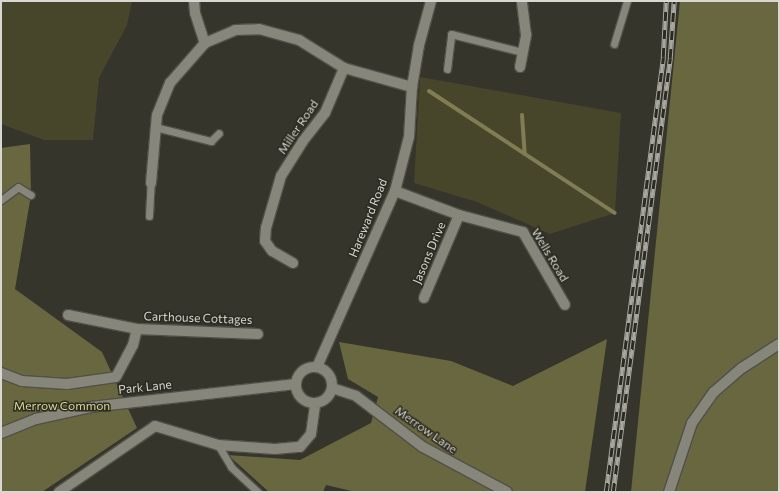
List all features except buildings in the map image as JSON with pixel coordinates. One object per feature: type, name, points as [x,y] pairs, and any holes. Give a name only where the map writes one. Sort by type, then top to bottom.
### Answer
[{"type":"street","points":[[194,1],[195,13],[205,43]]},
{"type":"street","name":"Hareward Road","points":[[317,367],[395,191],[409,137],[412,86],[419,45],[431,1]]},
{"type":"street","points":[[520,67],[526,35],[522,1]]},
{"type":"street","points":[[151,183],[155,127],[170,83],[205,43],[236,30],[259,29],[299,40],[344,68],[412,86]]},
{"type":"street","name":"Miller Road","points":[[294,263],[272,251],[265,241],[266,228],[281,176],[303,141],[325,113],[344,68]]},
{"type":"street","name":"Jasons Drive","points":[[395,191],[459,215],[424,298]]},
{"type":"street","name":"Wells Road","points":[[459,215],[523,232],[565,305]]},
{"type":"street","name":"Carthouse Cottages","points":[[68,315],[137,329],[258,334]]},
{"type":"street","name":"Carthouse Cottages","points":[[1,373],[22,381],[67,384],[116,377],[133,345],[137,329]]},
{"type":"street","points":[[669,492],[692,423],[714,392],[742,368],[779,344]]},
{"type":"street","points":[[317,367],[327,372],[332,388],[323,401],[315,404],[304,400],[296,384],[305,370],[317,367]]},
{"type":"street","name":"Park Lane","points":[[1,433],[36,418],[91,407],[296,384]]},
{"type":"street","name":"Merrow Lane","points":[[332,388],[356,396],[423,447],[507,492]]},
{"type":"street","points":[[66,490],[131,440],[155,426],[218,445],[275,449],[300,447],[311,434],[315,404]]},
{"type":"lane","points":[[614,44],[627,1]]},
{"type":"lane","points":[[447,69],[451,34],[522,52]]},
{"type":"lane","points":[[155,127],[211,141],[218,133]]},
{"type":"lane","points":[[149,216],[151,183]]},
{"type":"lane","points":[[1,200],[18,187],[32,195]]},
{"type":"lane","points":[[218,445],[232,467],[258,492]]},
{"type":"shaded area","points":[[1,1],[132,1],[127,25],[99,78],[93,140],[44,140],[1,124]]},
{"type":"shaded area","points":[[420,77],[621,113],[615,213],[550,234],[477,202],[414,183]]},
{"type":"green space","points":[[680,1],[779,1],[779,492],[631,492]]},
{"type":"green space","name":"Merrow Common","points":[[30,144],[31,195],[15,289],[102,352],[137,428],[42,492],[1,492],[1,148]]},
{"type":"green space","points":[[607,339],[585,492],[356,492],[326,485],[323,492],[269,492],[228,455],[300,460],[371,423],[378,397],[348,379],[339,342],[451,361],[513,386]]},
{"type":"waterway","points":[[429,91],[615,213]]},
{"type":"waterway","points":[[522,115],[525,154]]},
{"type":"railway","points":[[606,492],[663,57],[666,1]]},
{"type":"railway","points":[[613,492],[670,58],[674,1]]}]
